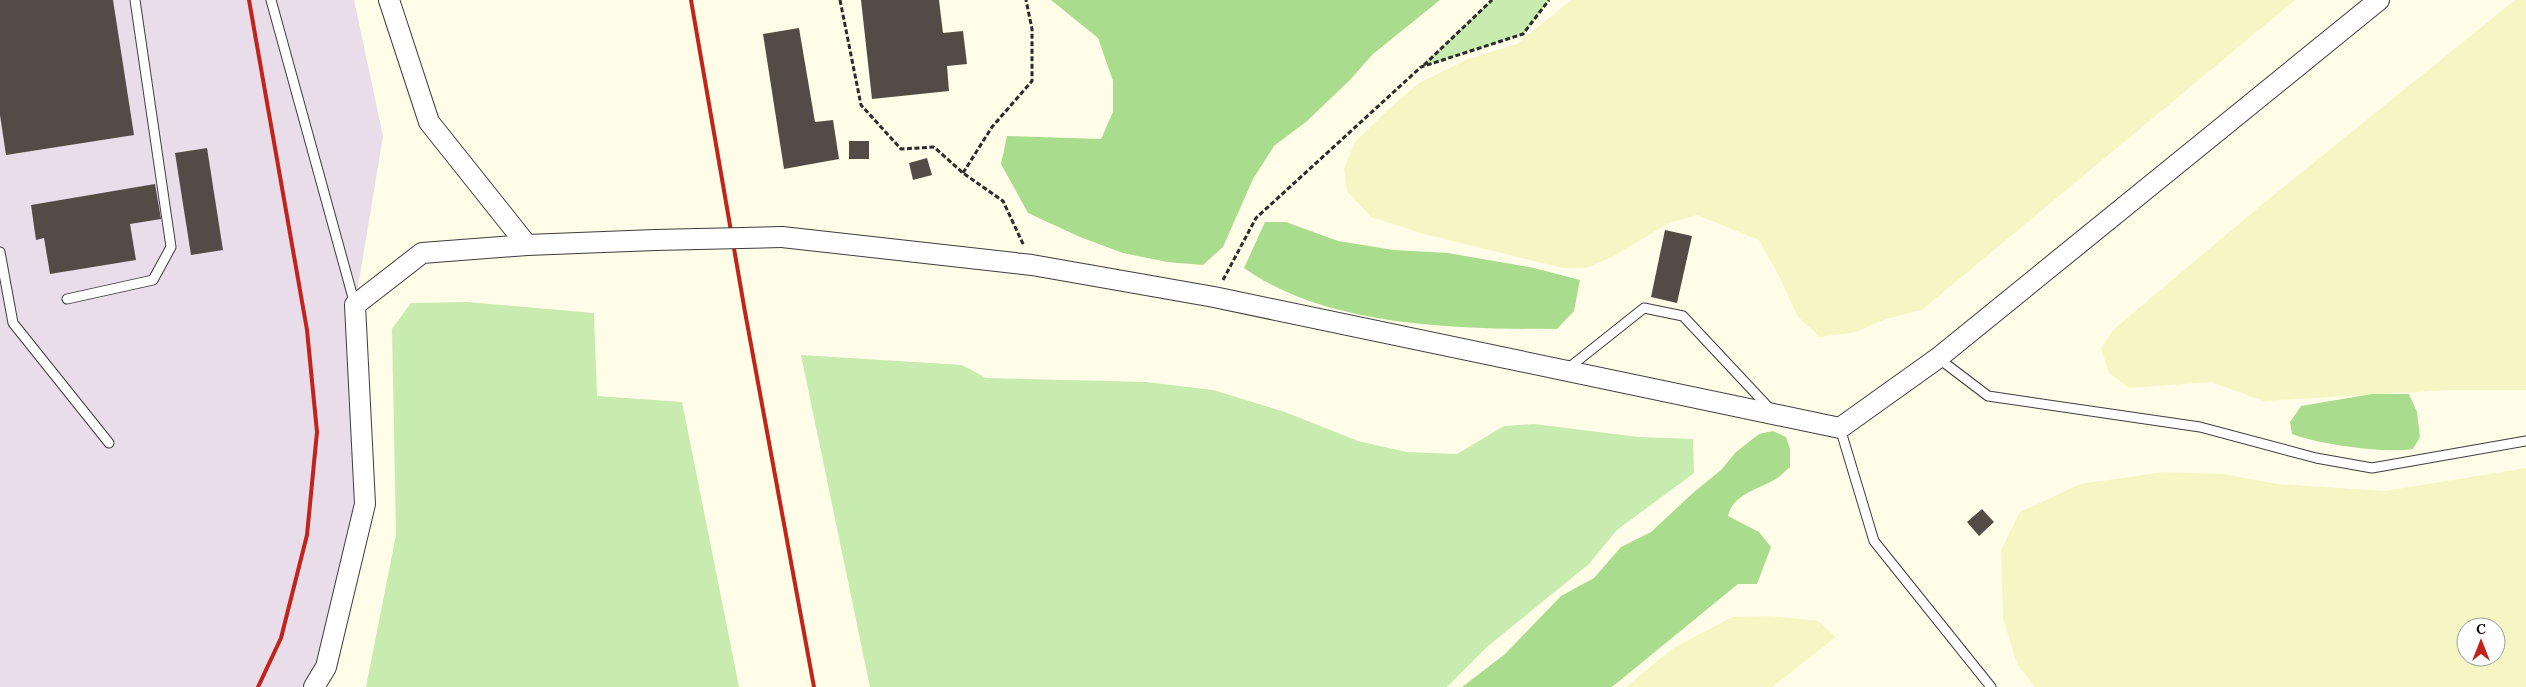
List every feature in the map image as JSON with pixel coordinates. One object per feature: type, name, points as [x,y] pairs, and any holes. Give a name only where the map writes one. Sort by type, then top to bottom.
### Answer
[{"type":"street","points":[[389,0],[429,122],[527,245]]},
{"type":"street","points":[[314,687],[326,666],[365,504],[355,305],[422,253],[527,245],[782,237],[1032,265],[1214,297],[1840,428],[1938,358],[2379,0]]},
{"type":"lane","points":[[67,299],[153,280],[170,247],[135,0]]},
{"type":"lane","points":[[271,0],[355,305]]},
{"type":"lane","points":[[0,252],[13,323],[109,443]]},
{"type":"lane","points":[[1564,371],[1644,308],[1683,316],[1776,414]]},
{"type":"lane","points":[[1938,358],[1988,396],[2200,427],[2316,458],[2372,468],[2526,441]]},
{"type":"lane","points":[[1840,428],[1874,541],[1991,687]]},
{"type":"path","points":[[840,0],[861,105],[901,149],[934,147],[963,173],[1003,201],[1032,265]]},
{"type":"path","points":[[963,173],[992,127],[1032,81],[1032,29],[1026,0]]},
{"type":"path","points":[[1214,297],[1256,218],[1492,0]]},
{"type":"path","points":[[1421,67],[1523,34],[1549,0]]},
{"type":"shaded area","points":[[0,0],[354,0],[383,136],[355,305],[365,504],[314,687],[0,687]]},
{"type":"green space","points":[[1051,0],[1440,0],[1373,54],[1349,81],[1307,121],[1274,146],[1253,179],[1223,247],[1203,265],[1167,262],[1123,253],[1080,237],[1028,213],[1001,164],[1007,136],[1101,139],[1113,112],[1113,81],[1098,38]]},
{"type":"green space","points":[[1492,0],[1549,0],[1523,34],[1421,67]]},
{"type":"green space","points":[[1571,0],[2295,0],[1922,310],[1886,319],[1856,332],[1820,337],[1798,317],[1779,276],[1759,240],[1697,215],[1669,223],[1612,257],[1586,268],[1563,268],[1424,234],[1371,217],[1347,191],[1344,169],[1355,142],[1419,83],[1468,59],[1517,44]]},
{"type":"green space","points":[[2515,0],[2526,0],[2526,390],[2450,390],[2264,401],[2211,382],[2129,388],[2109,373],[2101,348],[2113,330],[2260,206]]},
{"type":"green space","points":[[1265,222],[1286,222],[1338,241],[1394,250],[1448,253],[1534,268],[1580,280],[1574,311],[1557,329],[1478,328],[1395,321],[1353,313],[1314,302],[1277,288],[1244,268]]},
{"type":"green space","points":[[467,302],[594,313],[597,396],[682,402],[739,687],[366,687],[396,535],[392,329],[411,303]]},
{"type":"green space","points":[[801,355],[962,365],[986,378],[1146,382],[1213,390],[1285,412],[1358,441],[1407,452],[1457,454],[1504,426],[1534,424],[1638,437],[1693,439],[1694,473],[1617,530],[1589,564],[1488,646],[1447,687],[870,687]]},
{"type":"green space","points":[[2372,394],[2409,394],[2417,412],[2420,437],[2413,449],[2387,450],[2352,447],[2303,438],[2292,434],[2290,422],[2301,406]]},
{"type":"green space","points":[[1773,431],[1786,437],[1790,449],[1790,467],[1776,479],[1740,498],[1735,502],[1728,516],[1759,532],[1771,547],[1757,584],[1738,584],[1612,687],[1462,687],[1505,654],[1561,596],[1594,578],[1621,547],[1651,532],[1721,470],[1736,452],[1759,434]]},
{"type":"green space","points":[[2526,468],[2526,687],[2035,687],[2017,664],[2003,618],[2001,550],[2020,512],[2080,484],[2164,472],[2224,474],[2277,484],[2385,491]]},
{"type":"green space","points":[[1771,616],[1818,621],[1836,637],[1772,687],[1626,687],[1672,649],[1732,617]]},
{"type":"building","points":[[0,0],[113,0],[134,135],[6,155],[0,115]]},
{"type":"building","points":[[861,0],[939,0],[943,33],[963,31],[967,64],[947,66],[949,91],[872,99]]},
{"type":"building","points":[[799,28],[815,122],[833,120],[839,159],[784,169],[763,34]]},
{"type":"building","points":[[849,141],[869,141],[869,159],[849,159]]},
{"type":"building","points":[[207,148],[223,250],[191,255],[175,153]]},
{"type":"building","points":[[927,158],[932,175],[913,180],[909,163]]},
{"type":"building","points":[[155,184],[161,219],[130,224],[136,260],[50,274],[44,238],[36,240],[31,205]]},
{"type":"building","points":[[1665,230],[1692,236],[1677,303],[1651,297]]},
{"type":"building","points":[[1982,509],[1994,522],[1979,536],[1967,522]]},
{"type":"railway","points":[[249,0],[307,330],[317,432],[307,535],[281,638],[258,687]]},
{"type":"railway","points":[[691,0],[745,312],[814,687]]}]
